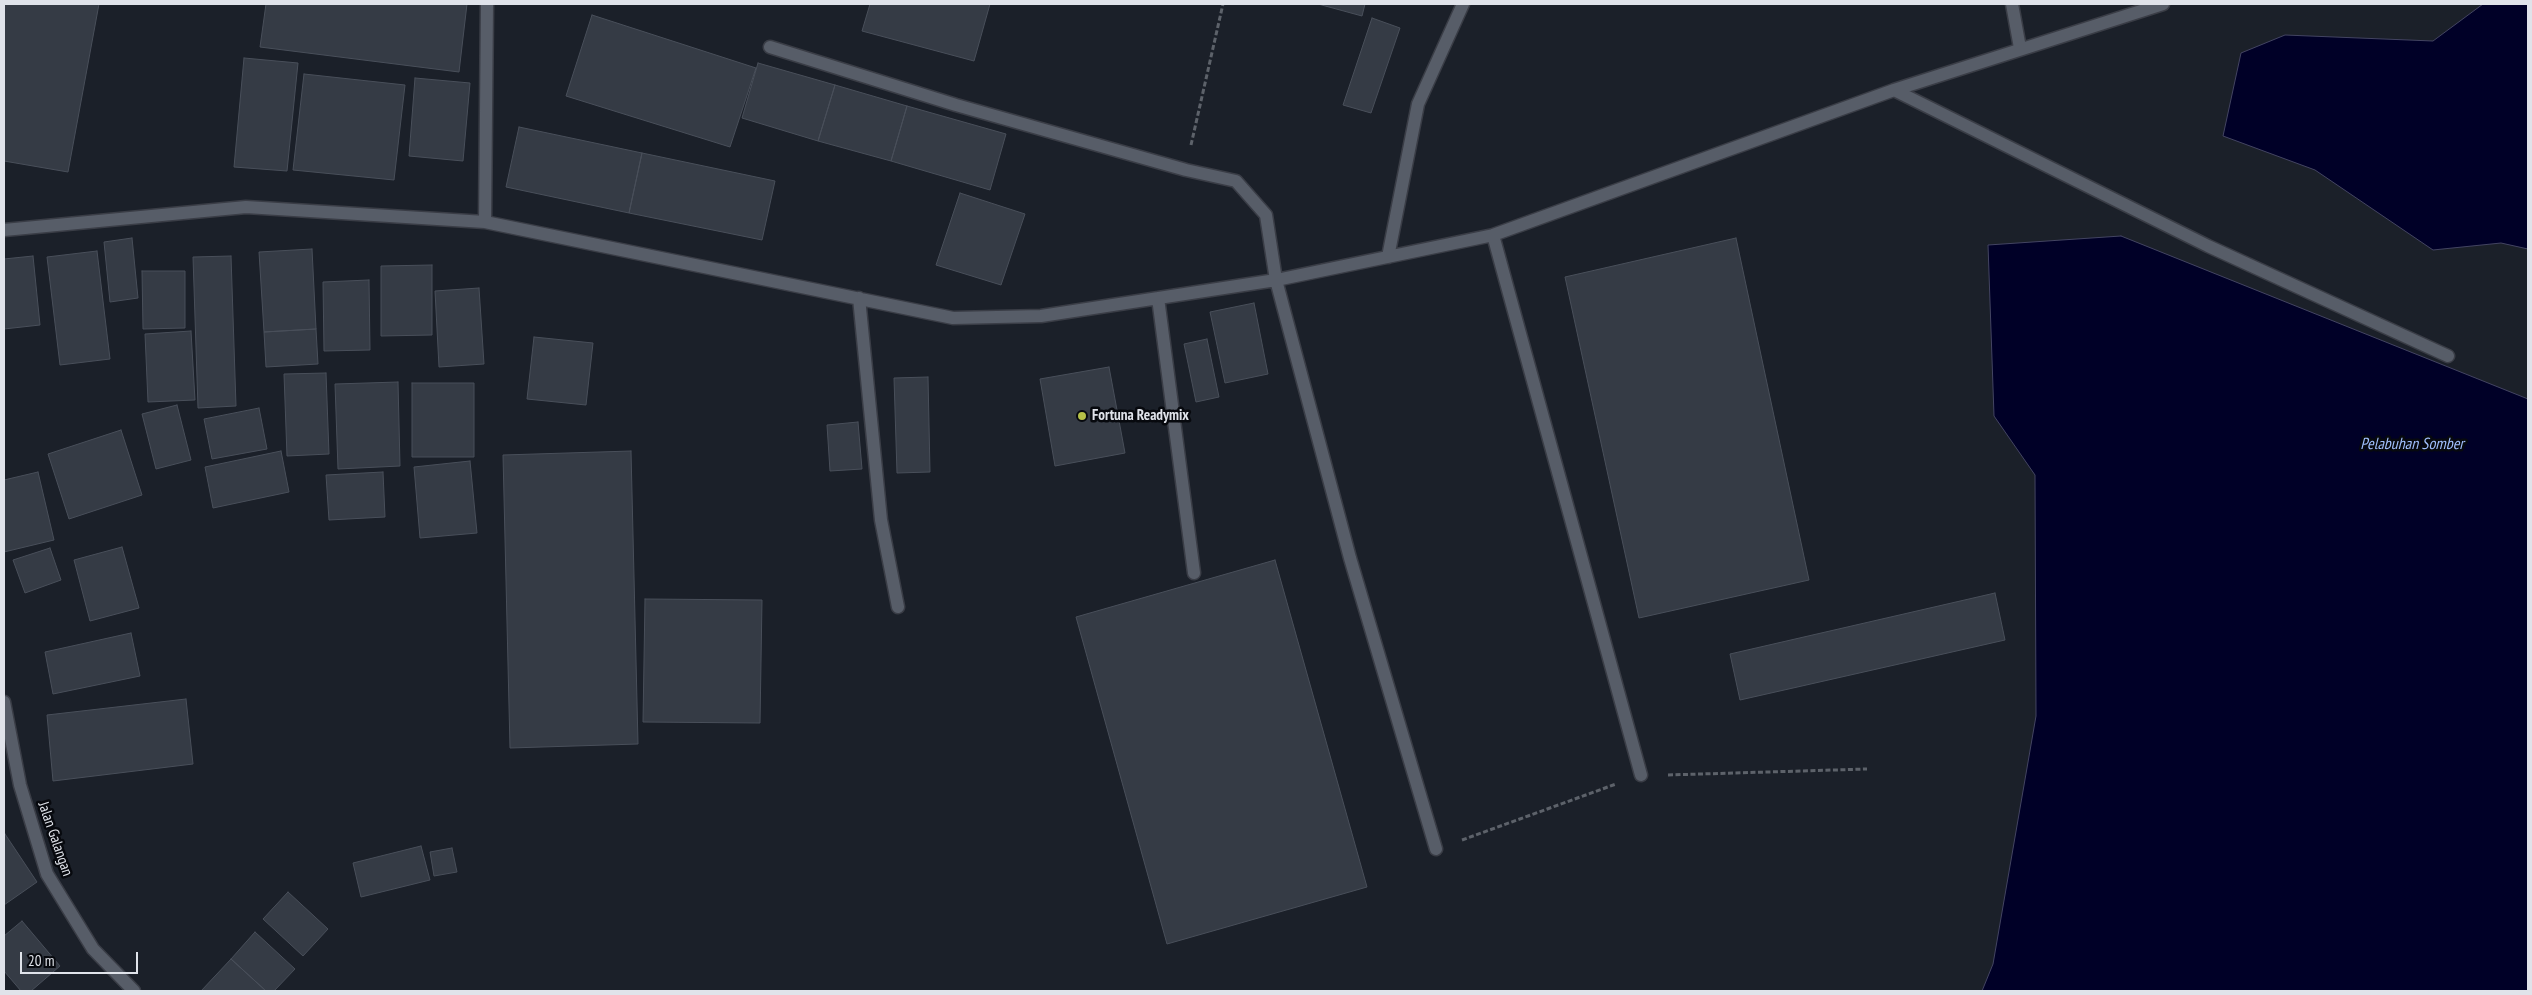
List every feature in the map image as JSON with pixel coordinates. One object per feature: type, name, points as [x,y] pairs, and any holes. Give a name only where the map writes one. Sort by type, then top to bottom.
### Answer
[{"type":"street","points":[[485,222],[487,4]]},
{"type":"street","points":[[1388,257],[1418,104],[1463,4]]},
{"type":"street","points":[[2012,4],[2020,48]]},
{"type":"street","points":[[4,230],[246,207],[485,222],[953,318],[1041,316],[1276,280],[1494,235],[1894,90],[2020,48],[2163,4]]},
{"type":"street","points":[[770,47],[956,105],[1186,170],[1236,181],[1266,215],[1276,280],[1350,558],[1436,849]]},
{"type":"street","points":[[1894,90],[2208,246],[2448,356]]},
{"type":"street","points":[[1494,235],[1641,775]]},
{"type":"street","points":[[859,298],[881,520],[898,607]]},
{"type":"street","points":[[1158,298],[1194,573]]},
{"type":"street","name":"Jalan Galangan","points":[[4,702],[20,784],[47,874],[93,949],[134,991]]},
{"type":"path","points":[[1186,170],[1223,4]]},
{"type":"path","points":[[1436,849],[1641,775],[1867,769]]},
{"type":"water","points":[[2483,4],[2528,4],[2528,249],[2501,243],[2433,250],[2315,170],[2223,136],[2241,53],[2285,35],[2433,41]]},
{"type":"water","name":"Pelabuhan Somber","points":[[2121,236],[2528,399],[2528,991],[1982,991],[1993,964],[2036,716],[2035,475],[1994,416],[1988,245]]},
{"type":"building","points":[[4,4],[99,4],[68,172],[4,161]]},
{"type":"building","points":[[266,4],[467,4],[459,72],[260,47]]},
{"type":"building","points":[[870,4],[990,4],[974,61],[862,31]]},
{"type":"building","points":[[1318,4],[1365,4],[1362,16]]},
{"type":"building","points":[[592,15],[756,68],[730,147],[566,96]]},
{"type":"building","points":[[1372,18],[1400,28],[1371,113],[1343,105]]},
{"type":"building","points":[[244,58],[298,63],[287,171],[234,167]]},
{"type":"building","points":[[758,63],[835,85],[818,141],[742,118]]},
{"type":"building","points":[[304,74],[405,85],[394,180],[293,170]]},
{"type":"building","points":[[415,78],[470,83],[463,161],[409,156]]},
{"type":"building","points":[[835,85],[907,106],[891,161],[818,141]]},
{"type":"building","points":[[907,106],[1006,134],[990,190],[891,161]]},
{"type":"building","points":[[519,127],[642,153],[629,213],[506,187]]},
{"type":"building","points":[[642,153],[775,181],[762,240],[629,213]]},
{"type":"building","points":[[960,193],[1025,214],[1001,285],[936,265]]},
{"type":"building","points":[[132,238],[138,298],[110,302],[104,242]]},
{"type":"building","points":[[1736,238],[1809,580],[1639,618],[1565,277]]},
{"type":"building","points":[[312,249],[316,329],[264,332],[259,252]]},
{"type":"building","points":[[97,251],[110,359],[60,365],[47,257]]},
{"type":"building","points":[[33,256],[40,325],[4,329],[4,259]]},
{"type":"building","points":[[231,256],[236,406],[198,408],[193,257]]},
{"type":"building","points":[[432,265],[432,335],[381,336],[381,266]]},
{"type":"building","points":[[142,271],[185,271],[185,328],[143,329]]},
{"type":"building","points":[[369,280],[370,350],[324,351],[323,282]]},
{"type":"building","points":[[479,288],[484,364],[439,367],[435,291]]},
{"type":"building","points":[[1254,303],[1268,374],[1225,383],[1210,312]]},
{"type":"building","points":[[316,329],[318,364],[266,367],[264,332]]},
{"type":"building","points":[[191,331],[195,400],[148,402],[145,334]]},
{"type":"building","points":[[534,337],[593,343],[586,405],[527,399]]},
{"type":"building","points":[[1207,339],[1219,397],[1196,402],[1184,344]]},
{"type":"building","name":"Fortuna Readymix","points":[[1109,367],[1125,453],[1055,466],[1040,379]]},
{"type":"building","points":[[326,373],[329,454],[287,456],[284,374]]},
{"type":"building","points":[[928,377],[930,472],[897,473],[894,378]]},
{"type":"building","points":[[398,382],[400,466],[338,469],[335,384]]},
{"type":"building","points":[[412,383],[474,383],[474,457],[412,457]]},
{"type":"building","points":[[177,405],[191,460],[156,469],[142,414]]},
{"type":"building","points":[[259,408],[267,449],[212,459],[204,419]]},
{"type":"building","points":[[858,422],[862,469],[830,471],[827,425]]},
{"type":"building","points":[[121,430],[142,495],[69,519],[48,454]]},
{"type":"building","points":[[281,451],[289,492],[213,508],[205,467]]},
{"type":"building","points":[[631,451],[638,744],[510,748],[503,455]]},
{"type":"building","points":[[470,461],[477,533],[420,538],[414,467]]},
{"type":"building","points":[[38,472],[54,540],[4,552],[4,480]]},
{"type":"building","points":[[383,472],[385,517],[329,520],[326,475]]},
{"type":"building","points":[[122,547],[139,608],[90,621],[74,560]]},
{"type":"building","points":[[50,548],[61,580],[25,593],[13,560]]},
{"type":"building","points":[[1275,560],[1367,887],[1167,944],[1076,617]]},
{"type":"building","points":[[1995,593],[2005,640],[1740,700],[1730,654]]},
{"type":"building","points":[[645,599],[762,600],[760,723],[643,722]]},
{"type":"building","points":[[131,633],[140,676],[53,694],[45,652]]},
{"type":"building","points":[[186,699],[193,764],[53,781],[47,715]]},
{"type":"building","points":[[4,835],[37,882],[4,905]]},
{"type":"building","points":[[421,846],[430,880],[361,897],[353,863]]},
{"type":"building","points":[[452,848],[457,872],[434,876],[430,852]]},
{"type":"building","points":[[288,892],[328,929],[303,956],[263,919]]},
{"type":"building","points":[[22,921],[60,966],[31,991],[21,991],[4,971],[4,936]]},
{"type":"building","points":[[255,932],[295,969],[274,991],[266,991],[231,959]]},
{"type":"building","points":[[231,959],[266,991],[201,991]]},
{"type":"place","name":"Fortuna Readymix","points":[[1082,416]]}]
